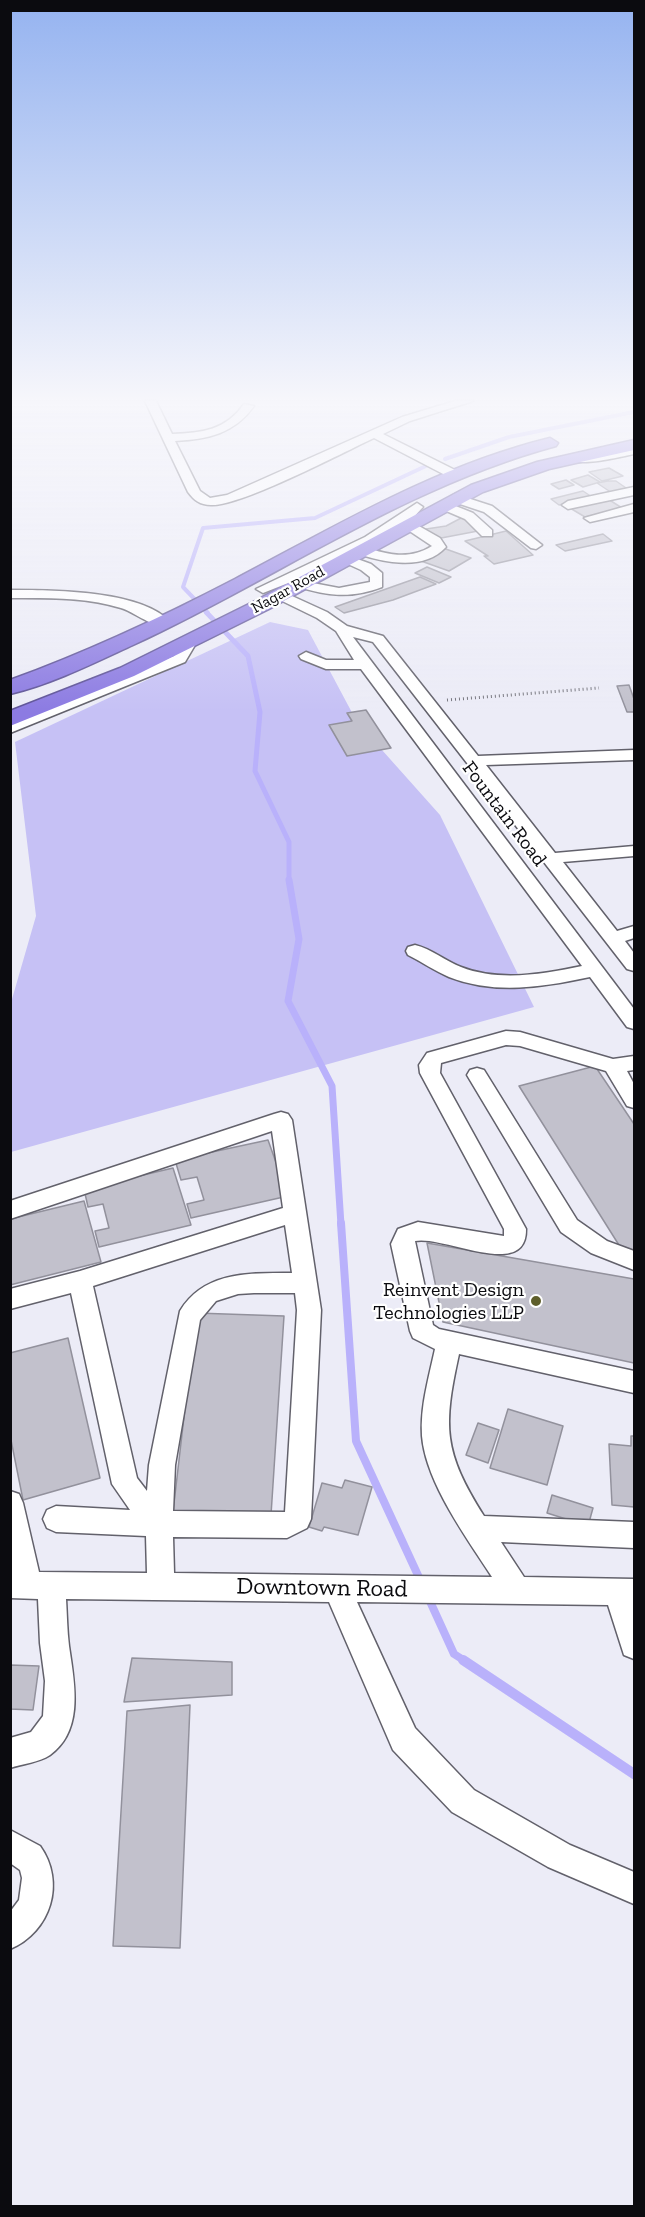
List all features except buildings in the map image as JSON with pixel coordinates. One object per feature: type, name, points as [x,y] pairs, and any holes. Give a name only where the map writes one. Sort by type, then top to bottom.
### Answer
[{"type":"highway","name":"Nagar Road","points":[[10,719],[127,672],[191,640],[211,616],[275,566],[391,504]]},
{"type":"highway","points":[[272,592],[332,548],[396,514],[422,504]]},
{"type":"highway","name":"Nagar Road","points":[[10,688],[97,654],[163,622],[211,616],[301,583],[443,504]]},
{"type":"highway","points":[[272,592],[275,566]]},
{"type":"highway","points":[[10,705],[132,658],[211,616]]},
{"type":"street","points":[[452,504],[469,516],[487,533]]},
{"type":"street","points":[[462,504],[488,509],[536,545]]},
{"type":"street","points":[[590,518],[633,510]]},
{"type":"street","points":[[353,555],[407,561],[418,559],[439,547],[435,541],[407,524]]},
{"type":"street","points":[[301,583],[340,594],[358,593],[377,585],[377,576],[353,555]]},
{"type":"street","name":"Fountain Road","points":[[272,592],[322,615],[342,629],[378,639],[558,865],[634,965]]},
{"type":"street","points":[[10,594],[56,594],[100,600],[126,605],[163,622]]},
{"type":"street","name":"Fountain Road","points":[[342,629],[364,664],[634,1022]]},
{"type":"street","points":[[10,728],[180,659],[191,640]]},
{"type":"street","points":[[306,656],[313,662],[324,664],[364,664]]},
{"type":"street","points":[[475,761],[634,755]]},
{"type":"street","points":[[526,879],[558,865],[634,851]]},
{"type":"street","points":[[614,938],[634,932]]},
{"type":"street","points":[[415,951],[460,974],[490,980],[548,980],[595,970]]},
{"type":"street","points":[[634,1101],[624,1064],[520,1039],[506,1038],[434,1058],[429,1065],[430,1073],[516,1235],[515,1241],[506,1246],[418,1231],[411,1232],[403,1239],[422,1331],[433,1338],[634,1382]]},
{"type":"street","points":[[477,1075],[569,1226],[599,1247],[634,1261]]},
{"type":"street","points":[[10,1210],[281,1120],[309,1310],[301,1511],[298,1519],[287,1525],[159,1524],[56,1519]]},
{"type":"street","points":[[10,1299],[80,1281],[294,1213]]},
{"type":"street","points":[[80,1281],[125,1484],[159,1524]]},
{"type":"street","points":[[161,1586],[159,1524],[162,1465],[188,1318],[194,1304],[209,1291],[225,1286],[304,1282]]},
{"type":"street","points":[[449,1342],[438,1394],[435,1439],[442,1464],[467,1513],[517,1591]]},
{"type":"street","points":[[10,1503],[30,1586],[54,1643],[60,1681],[58,1722],[40,1744],[10,1753]]},
{"type":"street","points":[[478,1528],[634,1535]]},
{"type":"street","name":"Downtown Road","points":[[30,1586],[626,1592]]},
{"type":"street","points":[[337,1589],[404,1739],[463,1801],[559,1856],[634,1888]]},
{"type":"street","points":[[626,1592],[634,1644]]},
{"type":"street","points":[[10,1846],[29,1856],[37,1869],[37,1892],[30,1917],[21,1928],[10,1934]]},
{"type":"path","points":[[428,701],[599,688]]},
{"type":"shaded area","points":[[270,622],[308,630],[357,722],[440,815],[534,1007],[11,1152],[10,1006],[36,916],[15,742]]},
{"type":"waterway","points":[[208,613],[183,587],[203,528],[315,518],[344,504]]},
{"type":"waterway","points":[[206,612],[248,656],[260,712],[255,771],[289,842],[289,880]]},
{"type":"waterway","points":[[289,880],[299,939],[288,1001],[332,1086],[341,1225]]},
{"type":"waterway","points":[[341,1223],[356,1441],[422,1584]]},
{"type":"waterway","points":[[428,1597],[454,1654],[465,1661]]},
{"type":"waterway","points":[[463,1660],[634,1774]]},
{"type":"place","name":"Reinvent Design Technologies LLP","points":[[536,1301]]}]
